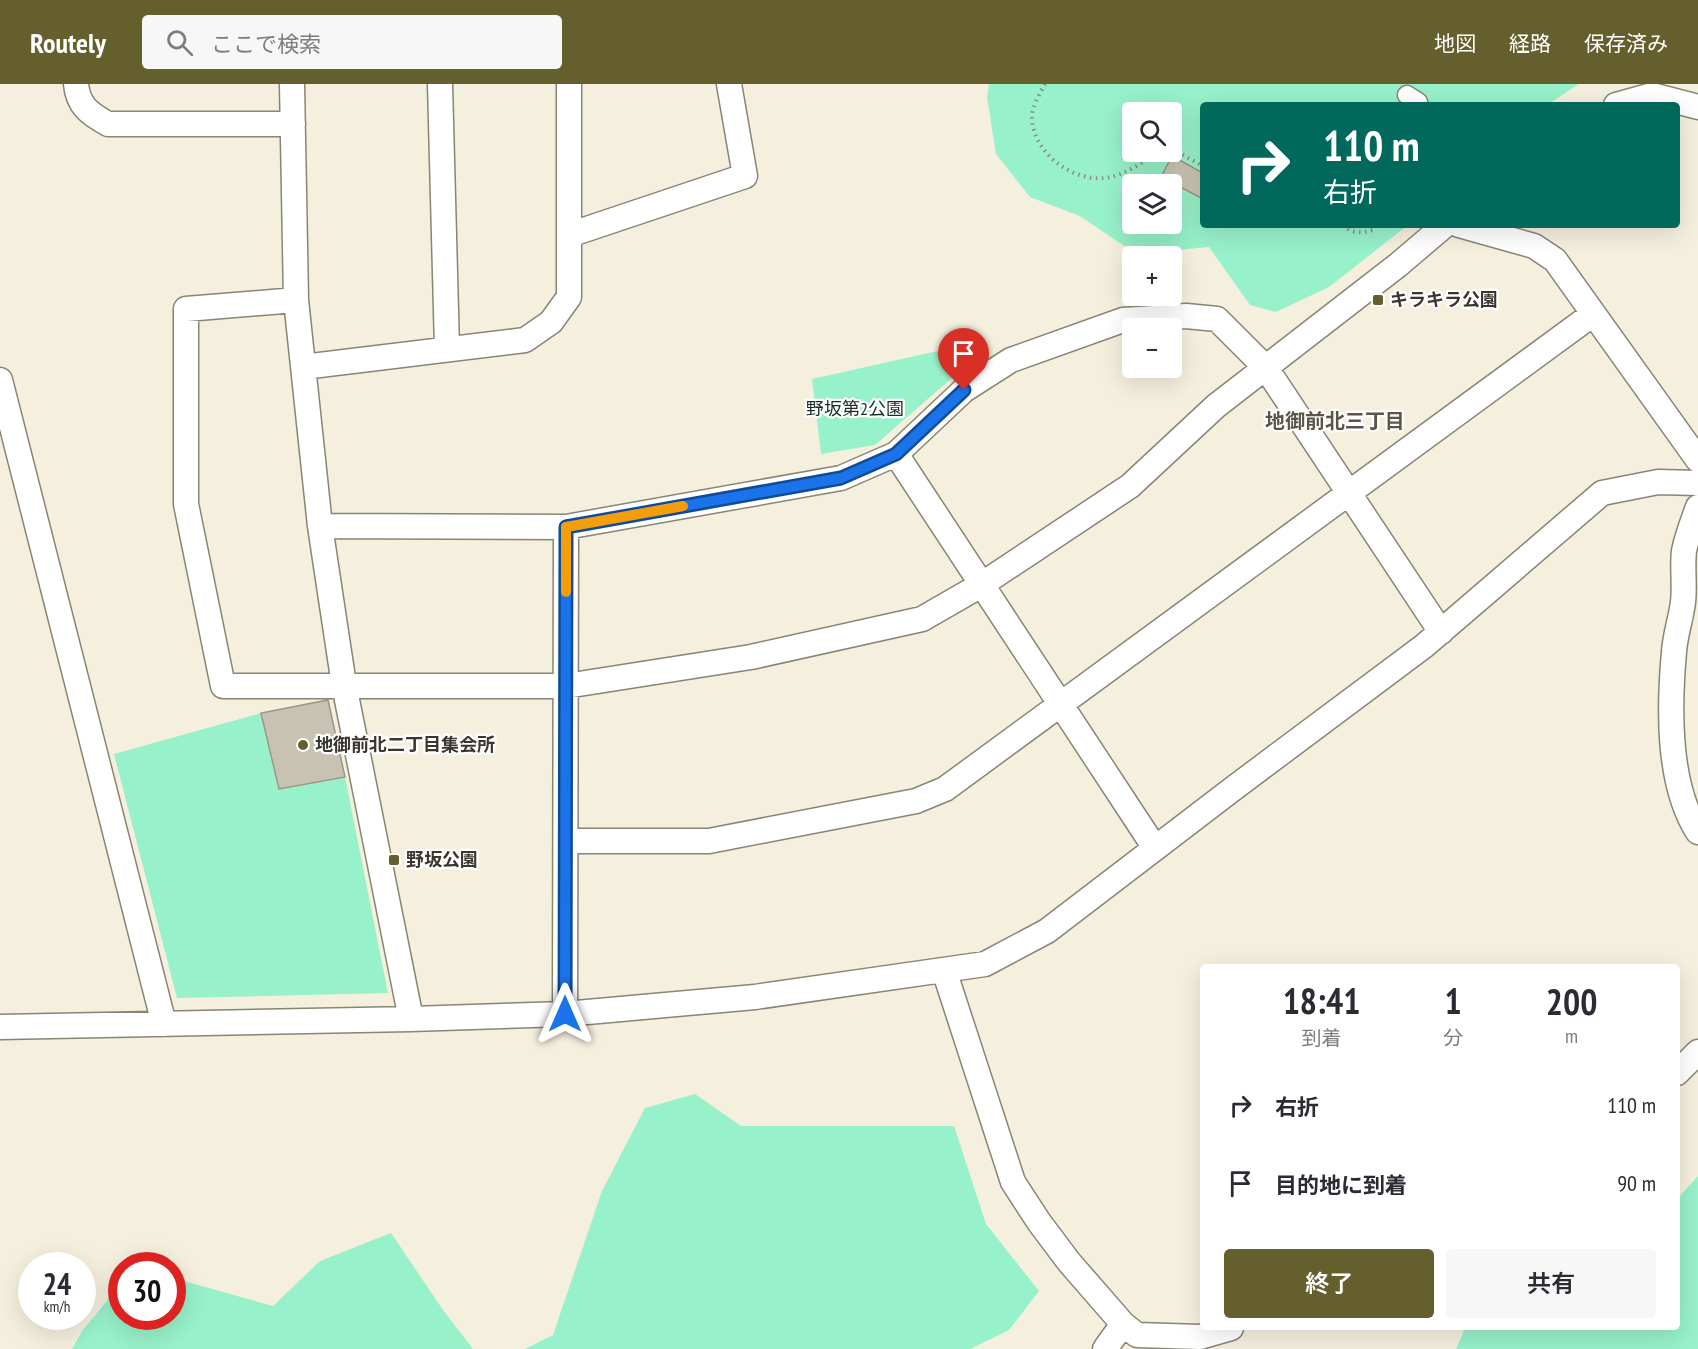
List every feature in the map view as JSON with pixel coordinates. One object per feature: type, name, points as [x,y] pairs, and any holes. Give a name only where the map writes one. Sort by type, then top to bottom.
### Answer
[{"type":"street","points":[[76,84],[77,96],[88,112],[108,124],[293,124]]},
{"type":"street","points":[[292,84],[296,300],[320,526],[344,685],[411,1019]]},
{"type":"street","points":[[440,84],[447,349]]},
{"type":"street","points":[[303,367],[525,340],[551,322],[569,297],[569,84]]},
{"type":"street","points":[[569,235],[745,176],[729,84]]},
{"type":"street","points":[[1627,102],[1652,95],[1679,102]]},
{"type":"street","points":[[1680,102],[1698,107]]},
{"type":"street","points":[[296,300],[186,309],[186,504],[223,686],[566,686],[751,657],[922,619],[981,585],[1130,486],[1216,406],[1441,228]]},
{"type":"street","points":[[1470,228],[1534,246],[1554,260],[1698,460]]},
{"type":"street","points":[[566,841],[709,841],[916,801],[945,789],[1593,314]]},
{"type":"street","points":[[320,526],[566,527],[841,478],[896,454],[964,390],[1011,360],[1123,320],[1186,316],[1217,319],[1266,368],[1441,632]]},
{"type":"street","points":[[0,380],[164,1024]]},
{"type":"street","points":[[896,454],[1155,848]]},
{"type":"street","points":[[0,1027],[565,1014],[755,997],[985,964],[1047,931],[1441,632],[1602,493],[1658,482],[1698,483]]},
{"type":"street","points":[[1698,507],[1684,552],[1683,603],[1674,650],[1672,700],[1673,751],[1688,817],[1698,832]]},
{"type":"street","points":[[565,1014],[566,527]]},
{"type":"street","points":[[944,970],[1013,1182],[1069,1262],[1123,1324],[1137,1335],[1200,1337],[1224,1330]]},
{"type":"street","points":[[1680,1070],[1698,1052]]},
{"type":"street","points":[[1105,1349],[1123,1324]]},
{"type":"path","points":[[1045,84],[1031,117],[1037,139],[1049,156],[1065,169],[1086,177],[1105,178],[1124,173],[1142,162]]},
{"type":"path","points":[[1182,154],[1200,164]]},
{"type":"path","points":[[1346,228],[1362,233],[1374,228]]},
{"type":"green space","points":[[989,84],[1579,84],[1552,102],[1200,102],[1200,228],[1404,228],[1329,287],[1276,312],[1250,305],[1209,247],[1182,250],[1182,246],[1124,246],[1080,216],[1030,197],[996,154],[987,96]]},
{"type":"green space","name":"野坂第2公園","points":[[951,348],[961,370],[875,445],[821,454],[812,379]]},
{"type":"green space","points":[[261,713],[280,789],[345,777],[388,993],[177,998],[114,754]]},
{"type":"green space","points":[[695,1094],[741,1126],[954,1126],[986,1224],[1039,1291],[1009,1330],[970,1349],[525,1349],[553,1335],[602,1191],[645,1108]]},
{"type":"green space","points":[[1698,1176],[1698,1349],[1456,1349],[1464,1330],[1680,1330],[1680,1196]]},
{"type":"green space","points":[[391,1233],[443,1310],[473,1349],[72,1349],[83,1330],[96,1330],[96,1314],[108,1300],[108,1330],[186,1330],[186,1282],[273,1306],[320,1261]]},
{"type":"building","points":[[1182,161],[1200,171],[1200,197],[1182,188],[1182,174],[1163,174],[1169,162]]},
{"type":"building","name":"地御前北二丁目集会所","points":[[328,700],[345,777],[279,789],[261,713]]},
{"type":"slow traffic","points":[[566,592],[566,527],[683,506]]},
{"type":"place","name":"キラキラ公園","points":[[1378,300]]},
{"type":"place","name":"地御前北二丁目集会所","points":[[303,745]]},
{"type":"place","name":"野坂公園","points":[[394,860]]},
{"type":"district","name":"地御前北三丁目","points":[[1335,421]]},
{"type":"route","points":[[565,1014],[566,527],[841,478],[896,454],[964,390]]}]
